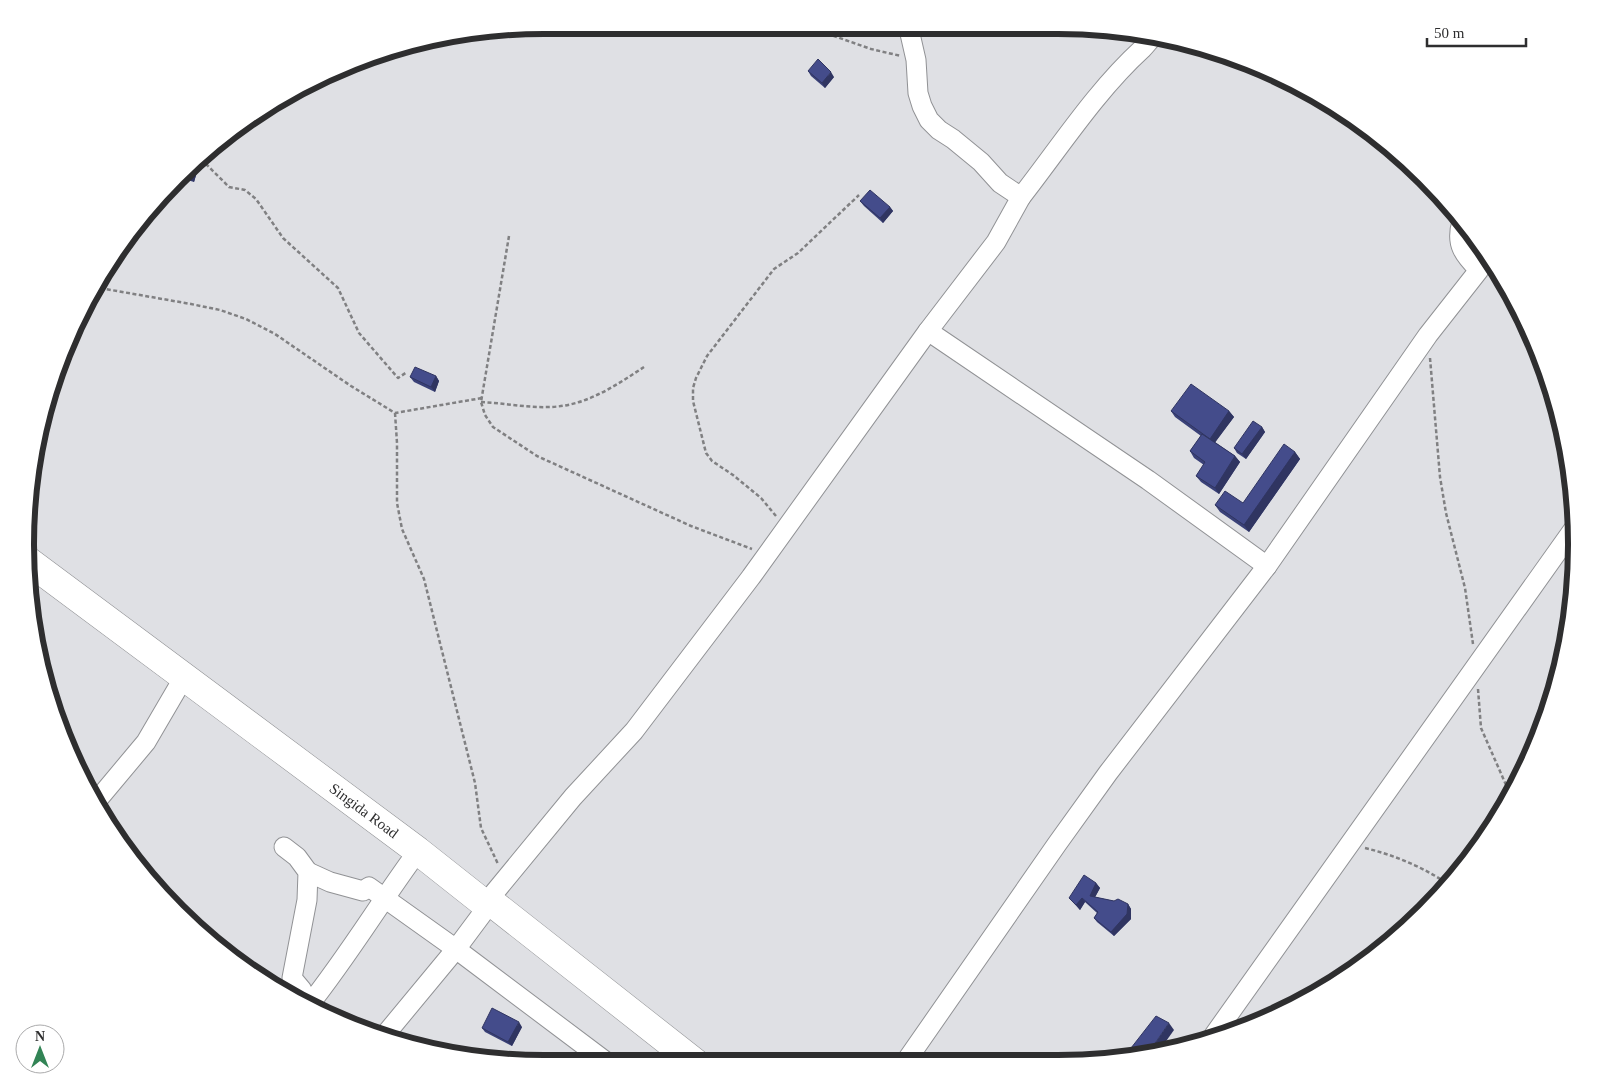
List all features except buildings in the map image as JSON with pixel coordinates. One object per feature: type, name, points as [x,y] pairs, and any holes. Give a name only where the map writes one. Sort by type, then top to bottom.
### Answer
[{"type":"highway","name":"Singida Road","points":[[35,566],[488,903],[685,1055]]},
{"type":"street","points":[[910,34],[916,60],[918,93],[922,106],[930,120],[939,130],[981,162],[1000,184],[1021,197]]},
{"type":"street","points":[[388,1031],[456,949],[505,879],[573,797],[634,731],[787,529],[928,331],[996,242],[1021,197],[1109,82],[1149,42]]},
{"type":"street","points":[[910,1055],[1108,773],[1268,566],[1428,335],[1479,270],[1464,256],[1458,233],[1459,229]]},
{"type":"street","points":[[928,331],[1140,474],[1268,566]]},
{"type":"street","points":[[1218,1029],[1568,537]]},
{"type":"street","points":[[100,797],[146,742],[184,677]]},
{"type":"street","points":[[284,847],[297,857],[308,872],[330,882],[363,891],[369,887],[456,949],[597,1055]]},
{"type":"street","points":[[313,1000],[418,851]]},
{"type":"street","points":[[302,994],[302,990],[292,978],[298,940],[308,900],[308,872]]},
{"type":"path","points":[[822,34],[834,36],[871,50],[916,60]]},
{"type":"path","points":[[204,163],[229,187],[245,190],[256,199],[283,238],[338,288],[359,333],[398,378],[407,372]]},
{"type":"path","points":[[787,529],[761,498],[733,475],[712,462],[706,452],[693,401],[693,388],[707,356],[774,269],[798,253],[859,195]]},
{"type":"path","points":[[509,236],[481,402],[485,415],[493,427],[537,456],[691,526],[767,555]]},
{"type":"path","points":[[102,289],[210,308],[246,319],[275,334],[351,386],[395,412],[482,398]]},
{"type":"path","points":[[1428,335],[1440,477],[1446,513],[1465,588],[1477,666],[1481,728],[1507,787]]},
{"type":"path","points":[[481,402],[550,407],[574,404],[608,390],[644,368]]},
{"type":"path","points":[[395,412],[397,503],[402,530],[424,579],[473,774],[481,828],[505,879]]},
{"type":"path","points":[[1348,844],[1377,851],[1411,863],[1429,871],[1443,880]]}]
